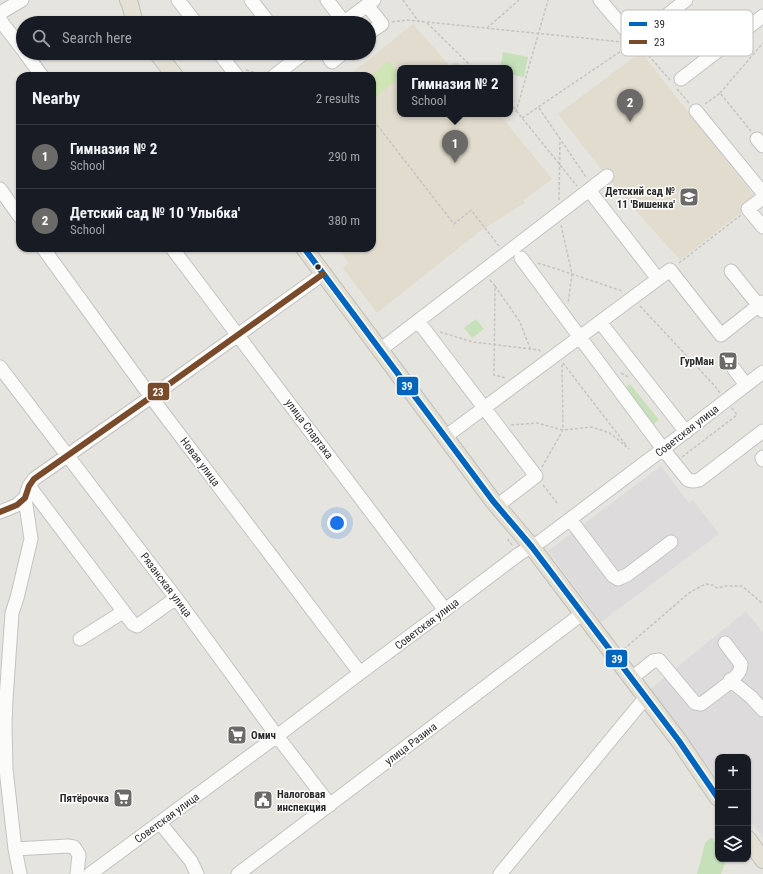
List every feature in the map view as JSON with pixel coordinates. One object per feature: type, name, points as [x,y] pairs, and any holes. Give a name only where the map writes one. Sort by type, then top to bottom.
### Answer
[{"type":"main road","points":[[129,1],[133,16]]},
{"type":"main road","points":[[162,60],[172,72]]},
{"type":"main road","points":[[307,252],[497,506],[532,547],[632,678],[679,741],[715,794]]},
{"type":"main road","points":[[751,843],[763,860]]},
{"type":"street","points":[[0,14],[22,0]]},
{"type":"street","points":[[178,0],[191,16]]},
{"type":"street","points":[[251,0],[264,16]]},
{"type":"street","points":[[327,0],[339,16]]},
{"type":"street","points":[[600,0],[621,26]]},
{"type":"street","points":[[674,10],[686,0]]},
{"type":"street","points":[[353,16],[370,3],[382,24],[376,28]]},
{"type":"street","points":[[753,26],[762,19]]},
{"type":"street","points":[[0,20],[16,41]]},
{"type":"street","points":[[681,79],[712,56]]},
{"type":"street","points":[[30,60],[39,72]]},
{"type":"street","points":[[224,60],[234,72]]},
{"type":"street","points":[[279,72],[292,60]]},
{"type":"street","points":[[696,111],[763,194]]},
{"type":"street","points":[[380,350],[420,324],[483,271],[587,189],[607,176]]},
{"type":"street","points":[[0,189],[16,211]]},
{"type":"street","points":[[587,189],[658,279]]},
{"type":"street","points":[[763,198],[748,209],[763,228]]},
{"type":"street","name":"Новая улица","points":[[46,252],[151,397],[360,673]]},
{"type":"street","name":"улица Спартака","points":[[175,252],[445,610]]},
{"type":"street","points":[[521,258],[566,320],[687,479],[690,481],[699,480],[763,431]]},
{"type":"street","points":[[446,438],[522,380],[556,360],[580,337],[600,322],[627,294],[658,279],[670,270],[721,334],[761,306],[731,271]]},
{"type":"street","points":[[0,512],[17,505],[27,492],[34,479],[323,274]]},
{"type":"street","points":[[600,322],[686,432]]},
{"type":"street","points":[[420,324],[536,476],[497,506]]},
{"type":"street","name":"Рязанская улица","points":[[0,367],[176,598],[330,805]]},
{"type":"street","points":[[734,369],[746,385]]},
{"type":"street","name":"Советская улица","points":[[90,874],[278,736],[519,554],[541,541],[664,449],[763,372]]},
{"type":"street","points":[[27,492],[133,624],[136,626],[176,598]]},
{"type":"street","points":[[20,874],[15,849],[6,769],[5,724],[12,613],[31,539],[27,492]]},
{"type":"street","points":[[570,519],[613,576],[618,579],[627,575],[671,542]]},
{"type":"street","points":[[80,639],[123,612]]},
{"type":"street","name":"улица Разина","points":[[238,874],[582,613]]},
{"type":"street","points":[[632,678],[653,661],[659,660],[695,703],[701,704],[737,675],[740,670],[741,664],[725,643]]},
{"type":"street","points":[[730,680],[751,696],[763,710]]},
{"type":"street","points":[[500,874],[646,698]]},
{"type":"street","points":[[160,823],[191,861],[197,874]]},
{"type":"street","points":[[15,849],[68,846],[74,847],[79,855],[77,874]]},
{"type":"path","points":[[403,0],[419,22]]},
{"type":"path","points":[[486,28],[519,0]]},
{"type":"path","points":[[516,112],[548,0]]},
{"type":"path","points":[[382,24],[407,20],[621,41]]},
{"type":"path","points":[[427,22],[470,65]]},
{"type":"path","points":[[753,55],[763,43]]},
{"type":"path","points":[[522,118],[621,51]]},
{"type":"path","points":[[647,56],[696,111],[720,93],[752,56]]},
{"type":"path","points":[[720,93],[758,140]]},
{"type":"path","points":[[539,107],[560,139],[587,189]]},
{"type":"path","points":[[513,108],[559,164],[587,189]]},
{"type":"path","points":[[377,125],[454,224],[471,210],[506,254]]},
{"type":"path","points":[[560,139],[559,164],[572,274],[566,320]]},
{"type":"path","points":[[670,270],[748,209]]},
{"type":"path","points":[[521,258],[572,274],[627,294],[714,385],[737,415],[674,463]]},
{"type":"path","points":[[483,271],[520,322],[531,349]]},
{"type":"path","points":[[494,286],[494,375],[522,380]]},
{"type":"path","points":[[420,324],[473,342],[539,350],[556,360],[629,448],[610,433],[591,427],[563,430],[537,423],[498,425]]},
{"type":"path","points":[[556,360],[563,430],[536,476],[557,503]]},
{"type":"path","points":[[616,370],[629,377]]},
{"type":"path","points":[[623,650],[689,593],[705,584],[713,585],[717,588],[726,586],[742,586],[763,604]]},
{"type":"shaded area","points":[[413,24],[449,65],[397,65],[397,117],[501,117],[552,179],[524,200],[525,203],[480,231],[377,313],[343,268],[349,263],[341,252],[376,252],[376,72],[353,72],[368,60],[376,60],[376,54]]},
{"type":"shaded area","points":[[636,56],[644,56],[757,200],[680,260],[621,194],[558,114]]},
{"type":"shaded area","points":[[457,62],[460,65],[452,65]]},
{"type":"shaded area","points":[[661,466],[689,503],[693,500],[719,534],[601,622],[548,551]]},
{"type":"shaded area","points":[[746,611],[763,633],[763,838],[751,822],[751,754],[715,754],[715,775],[649,690]]},
{"type":"green space","points":[[503,52],[528,57],[524,77],[513,75],[513,65],[501,65]]},
{"type":"green space","points":[[389,61],[397,70],[397,79],[376,97],[376,72]]},
{"type":"green space","points":[[476,319],[484,329],[472,338],[464,328]]},
{"type":"green space","points":[[630,384],[659,420],[651,426],[623,390]]},
{"type":"green space","points":[[711,837],[715,842],[715,862],[725,863],[721,874],[697,874],[705,843]]},
{"type":"transit line","name":"39","points":[[307,252],[493,501],[532,547],[679,741],[715,794]]},
{"type":"transit line","name":"23","points":[[0,512],[17,505],[25,498],[29,486],[34,479],[323,274]]},
{"type":"place","name":"Детский сад № 10 'Улыбка'","points":[[630,122]]},
{"type":"place","name":"Гимназия № 2","points":[[455,163]]},
{"type":"place","name":"Детский сад № 11 'Вишенка'","points":[[689,197]]},
{"type":"place","name":"ГурМан","points":[[728,361]]},
{"type":"place","name":"Омич","points":[[237,735]]},
{"type":"place","name":"Пятёрочка","points":[[123,798]]},
{"type":"place","name":"Налоговая инспекция","points":[[263,800]]}]
